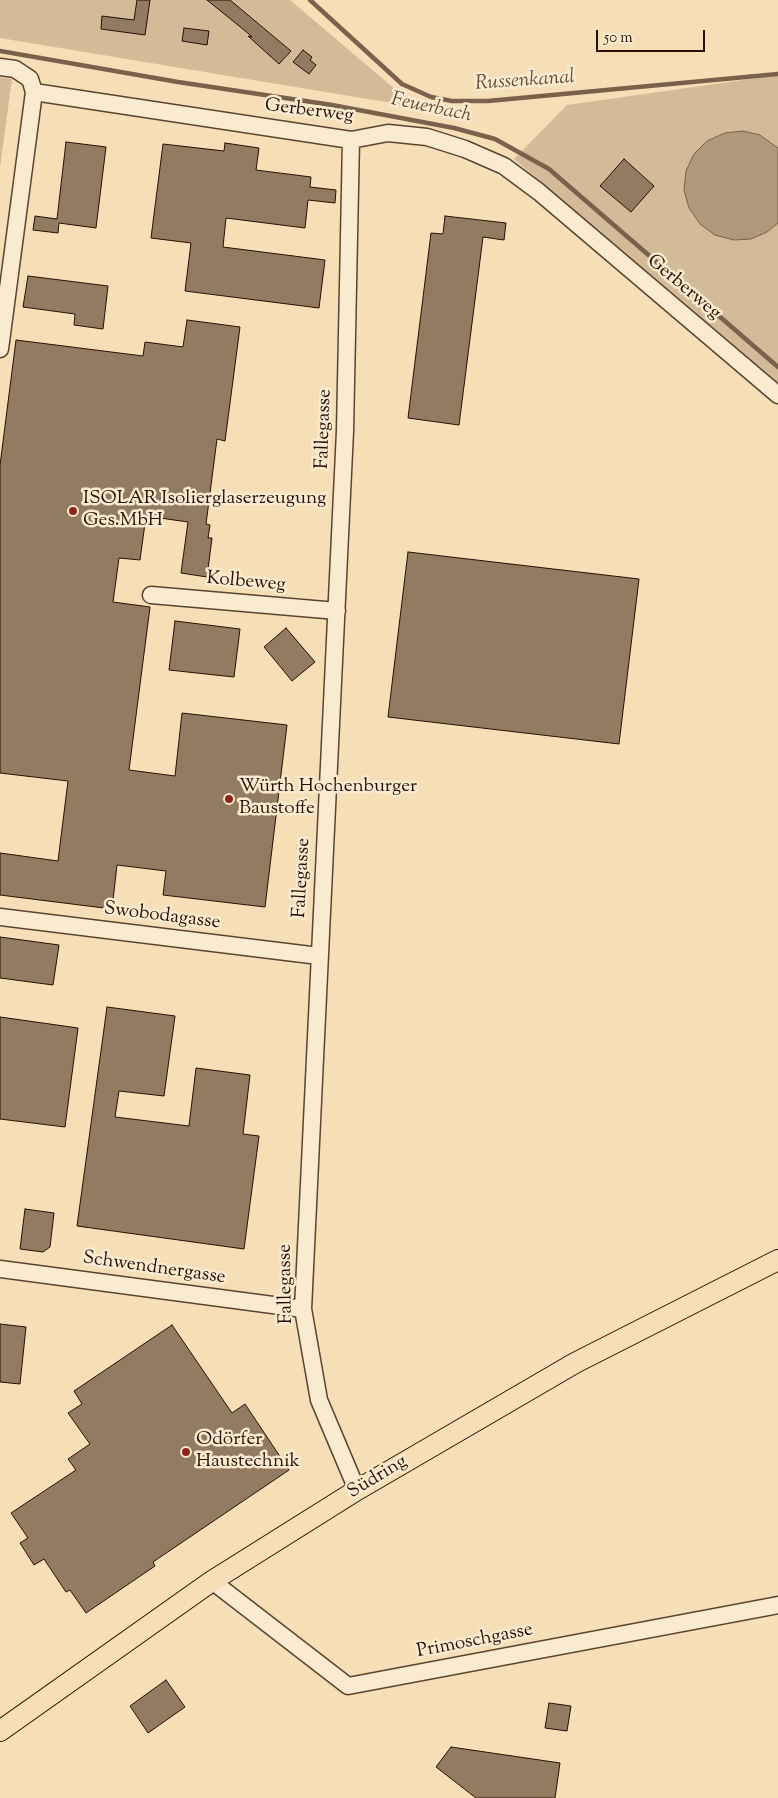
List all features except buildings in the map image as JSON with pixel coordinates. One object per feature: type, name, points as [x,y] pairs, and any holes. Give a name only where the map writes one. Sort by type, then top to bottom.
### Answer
[{"type":"main road","name":"Südring","points":[[0,1731],[212,1581],[357,1490],[576,1363],[778,1260]]},
{"type":"street","points":[[0,67],[15,69],[30,79],[34,92],[0,349]]},
{"type":"street","name":"Gerberweg","points":[[34,92],[351,140],[388,133],[427,137],[465,149],[504,166],[539,192],[778,395]]},
{"type":"street","name":"Fallegasse","points":[[351,140],[345,431],[303,1309],[319,1400],[357,1490]]},
{"type":"street","name":"Kolbeweg","points":[[151,595],[337,611]]},
{"type":"street","name":"Swobodagasse","points":[[0,917],[319,956]]},
{"type":"street","name":"Schwendnergasse","points":[[0,1269],[303,1309]]},
{"type":"street","name":"Primoschgasse","points":[[212,1581],[348,1686],[778,1605]]},
{"type":"shaded area","points":[[0,0],[290,0],[416,107],[0,38]]},
{"type":"shaded area","points":[[778,75],[778,384],[514,159],[567,105]]},
{"type":"shaded area","points":[[0,77],[12,79],[0,167]]},
{"type":"shaded area","points":[[743,131],[760,135],[778,148],[778,223],[767,232],[751,239],[734,240],[715,235],[700,224],[689,208],[684,190],[686,171],[694,154],[707,141],[725,133]]},
{"type":"waterway","name":"Russenkanal","points":[[310,0],[402,84],[431,97],[452,101],[488,101],[778,74]]},
{"type":"waterway","name":"Feuerbach","points":[[0,51],[178,82],[332,105],[454,128],[495,139],[549,169],[778,367]]},
{"type":"place","name":"ISOLAR Isolierglaserzeugung Ges.MbH","points":[[73,511]]},
{"type":"place","name":"Würth Hochenburger Baustoffe","points":[[229,799]]},
{"type":"place","name":"Odörfer Haustechnik","points":[[186,1452]]}]
